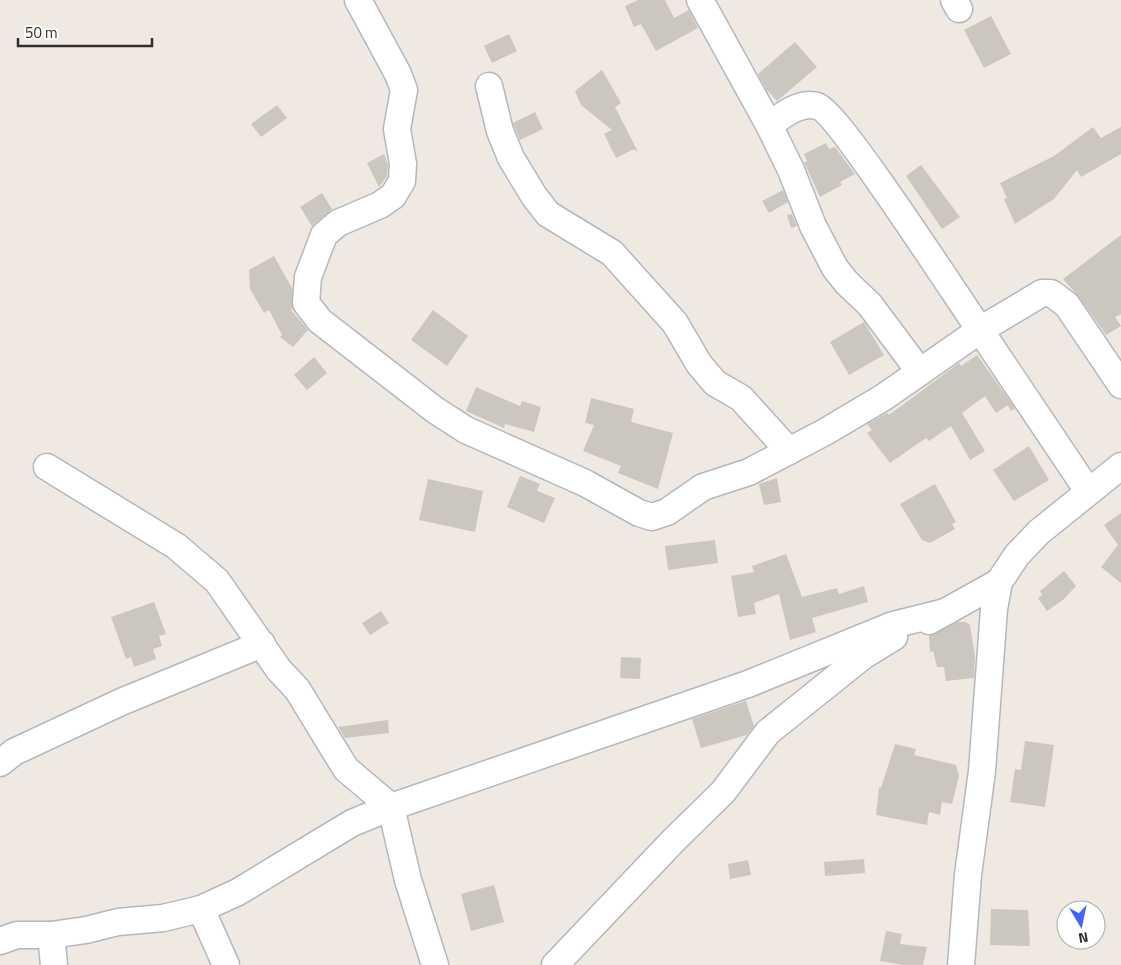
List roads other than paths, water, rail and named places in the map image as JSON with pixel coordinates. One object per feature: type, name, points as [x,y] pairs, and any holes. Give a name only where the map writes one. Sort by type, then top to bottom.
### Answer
[{"type":"street","points":[[358,0],[398,74],[404,90],[397,129],[402,164],[402,180],[393,196],[380,205],[338,223],[324,235],[308,277],[306,303],[320,321],[435,410],[466,430],[585,483],[639,513],[652,517],[667,512],[702,487],[749,472],[789,451],[884,396],[980,330],[1037,296],[1051,293],[1067,305],[1121,385]]},
{"type":"street","points":[[700,0],[769,125],[791,170],[813,226],[835,268],[846,282],[870,305],[920,372]]},
{"type":"street","points":[[489,86],[500,131],[511,158],[534,196],[548,214],[612,253],[675,323],[699,364],[715,383],[741,398],[789,451]]},
{"type":"street","points":[[769,125],[794,109],[810,104],[820,106],[849,140],[894,203],[1088,491]]},
{"type":"street","points":[[961,965],[968,875],[982,771],[994,609],[999,582],[1017,556],[1039,532],[1121,466]]},
{"type":"street","points":[[47,467],[176,546],[217,581],[279,670],[301,696],[346,769],[391,806],[408,880],[435,965]]},
{"type":"street","points":[[555,965],[673,841],[723,792],[768,732],[862,656],[886,641],[945,612],[999,582]]},
{"type":"street","points":[[0,940],[17,935],[51,935],[118,922],[163,918],[201,909],[238,892],[352,823],[391,806],[748,684],[893,624],[945,612]]},
{"type":"street","points":[[0,763],[14,752],[94,715],[262,644]]},
{"type":"street","points":[[201,909],[226,965]]},
{"type":"street","points":[[51,935],[54,965]]}]
